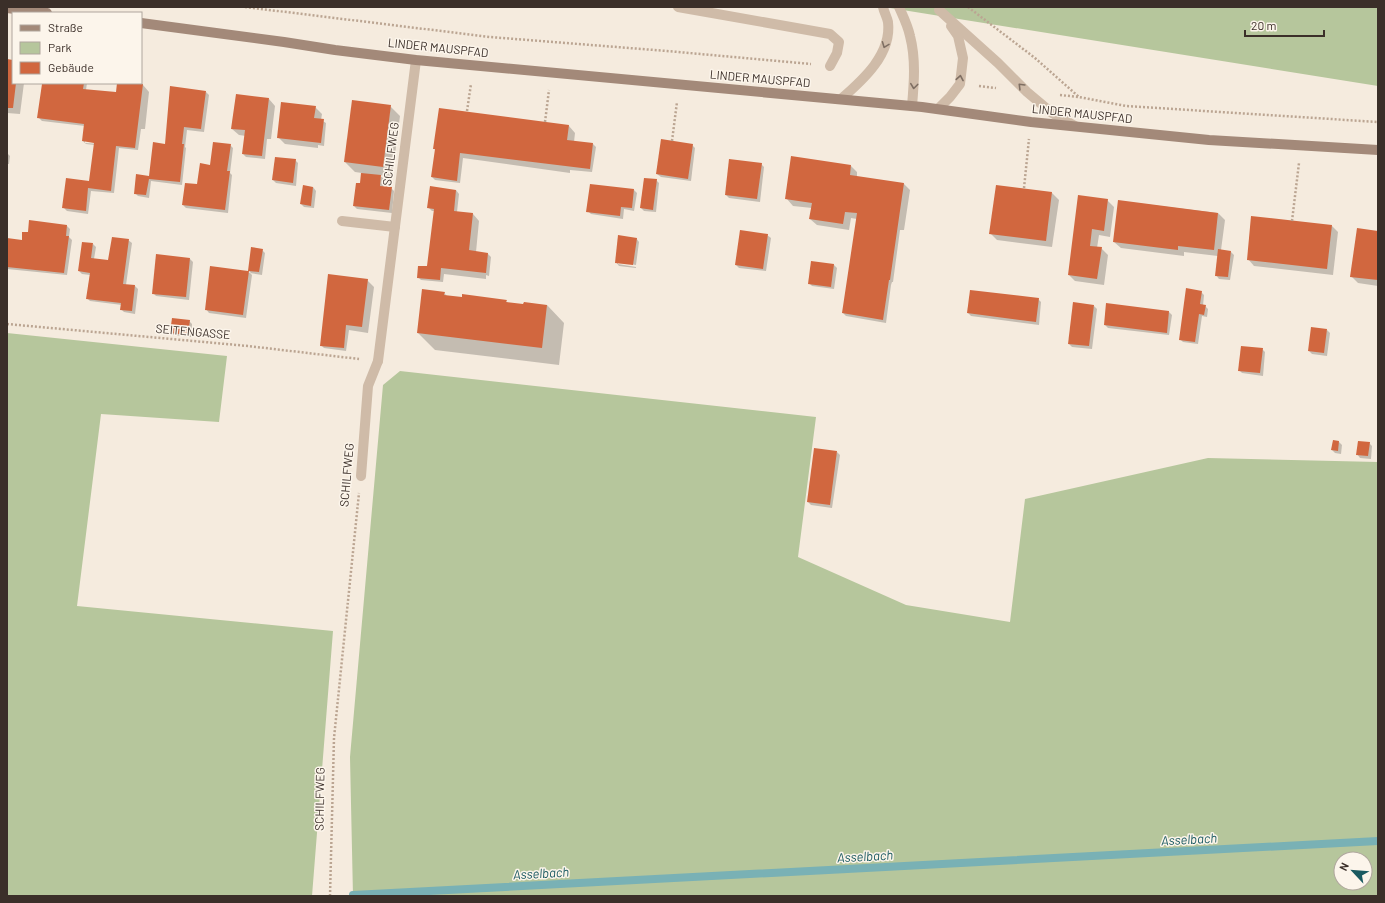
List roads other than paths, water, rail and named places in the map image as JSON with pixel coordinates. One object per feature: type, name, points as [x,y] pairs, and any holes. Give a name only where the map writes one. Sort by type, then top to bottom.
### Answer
[{"type":"street","points":[[678,7],[830,34],[839,42],[837,53],[830,66]]},
{"type":"street","points":[[841,99],[859,84],[881,56],[888,38],[888,21],[883,7]]},
{"type":"street","points":[[899,7],[910,35],[914,60],[915,79],[912,106]]},
{"type":"street","points":[[7,8],[39,12]]},
{"type":"street","points":[[937,9],[958,36],[963,58],[960,84],[938,109]]},
{"type":"street","points":[[937,9],[998,63],[1027,92],[1052,113],[1075,126]]},
{"type":"street","name":"LINDER MAUSPFAD","points":[[142,23],[416,60],[912,106],[1031,122],[1209,140],[1378,150]]},
{"type":"street","name":"SCHILFWEG","points":[[360,476],[368,386],[378,361],[416,60]]},
{"type":"street","points":[[342,221],[395,227]]},
{"type":"waterway","name":"Asselbach","points":[[353,895],[1378,841]]}]
